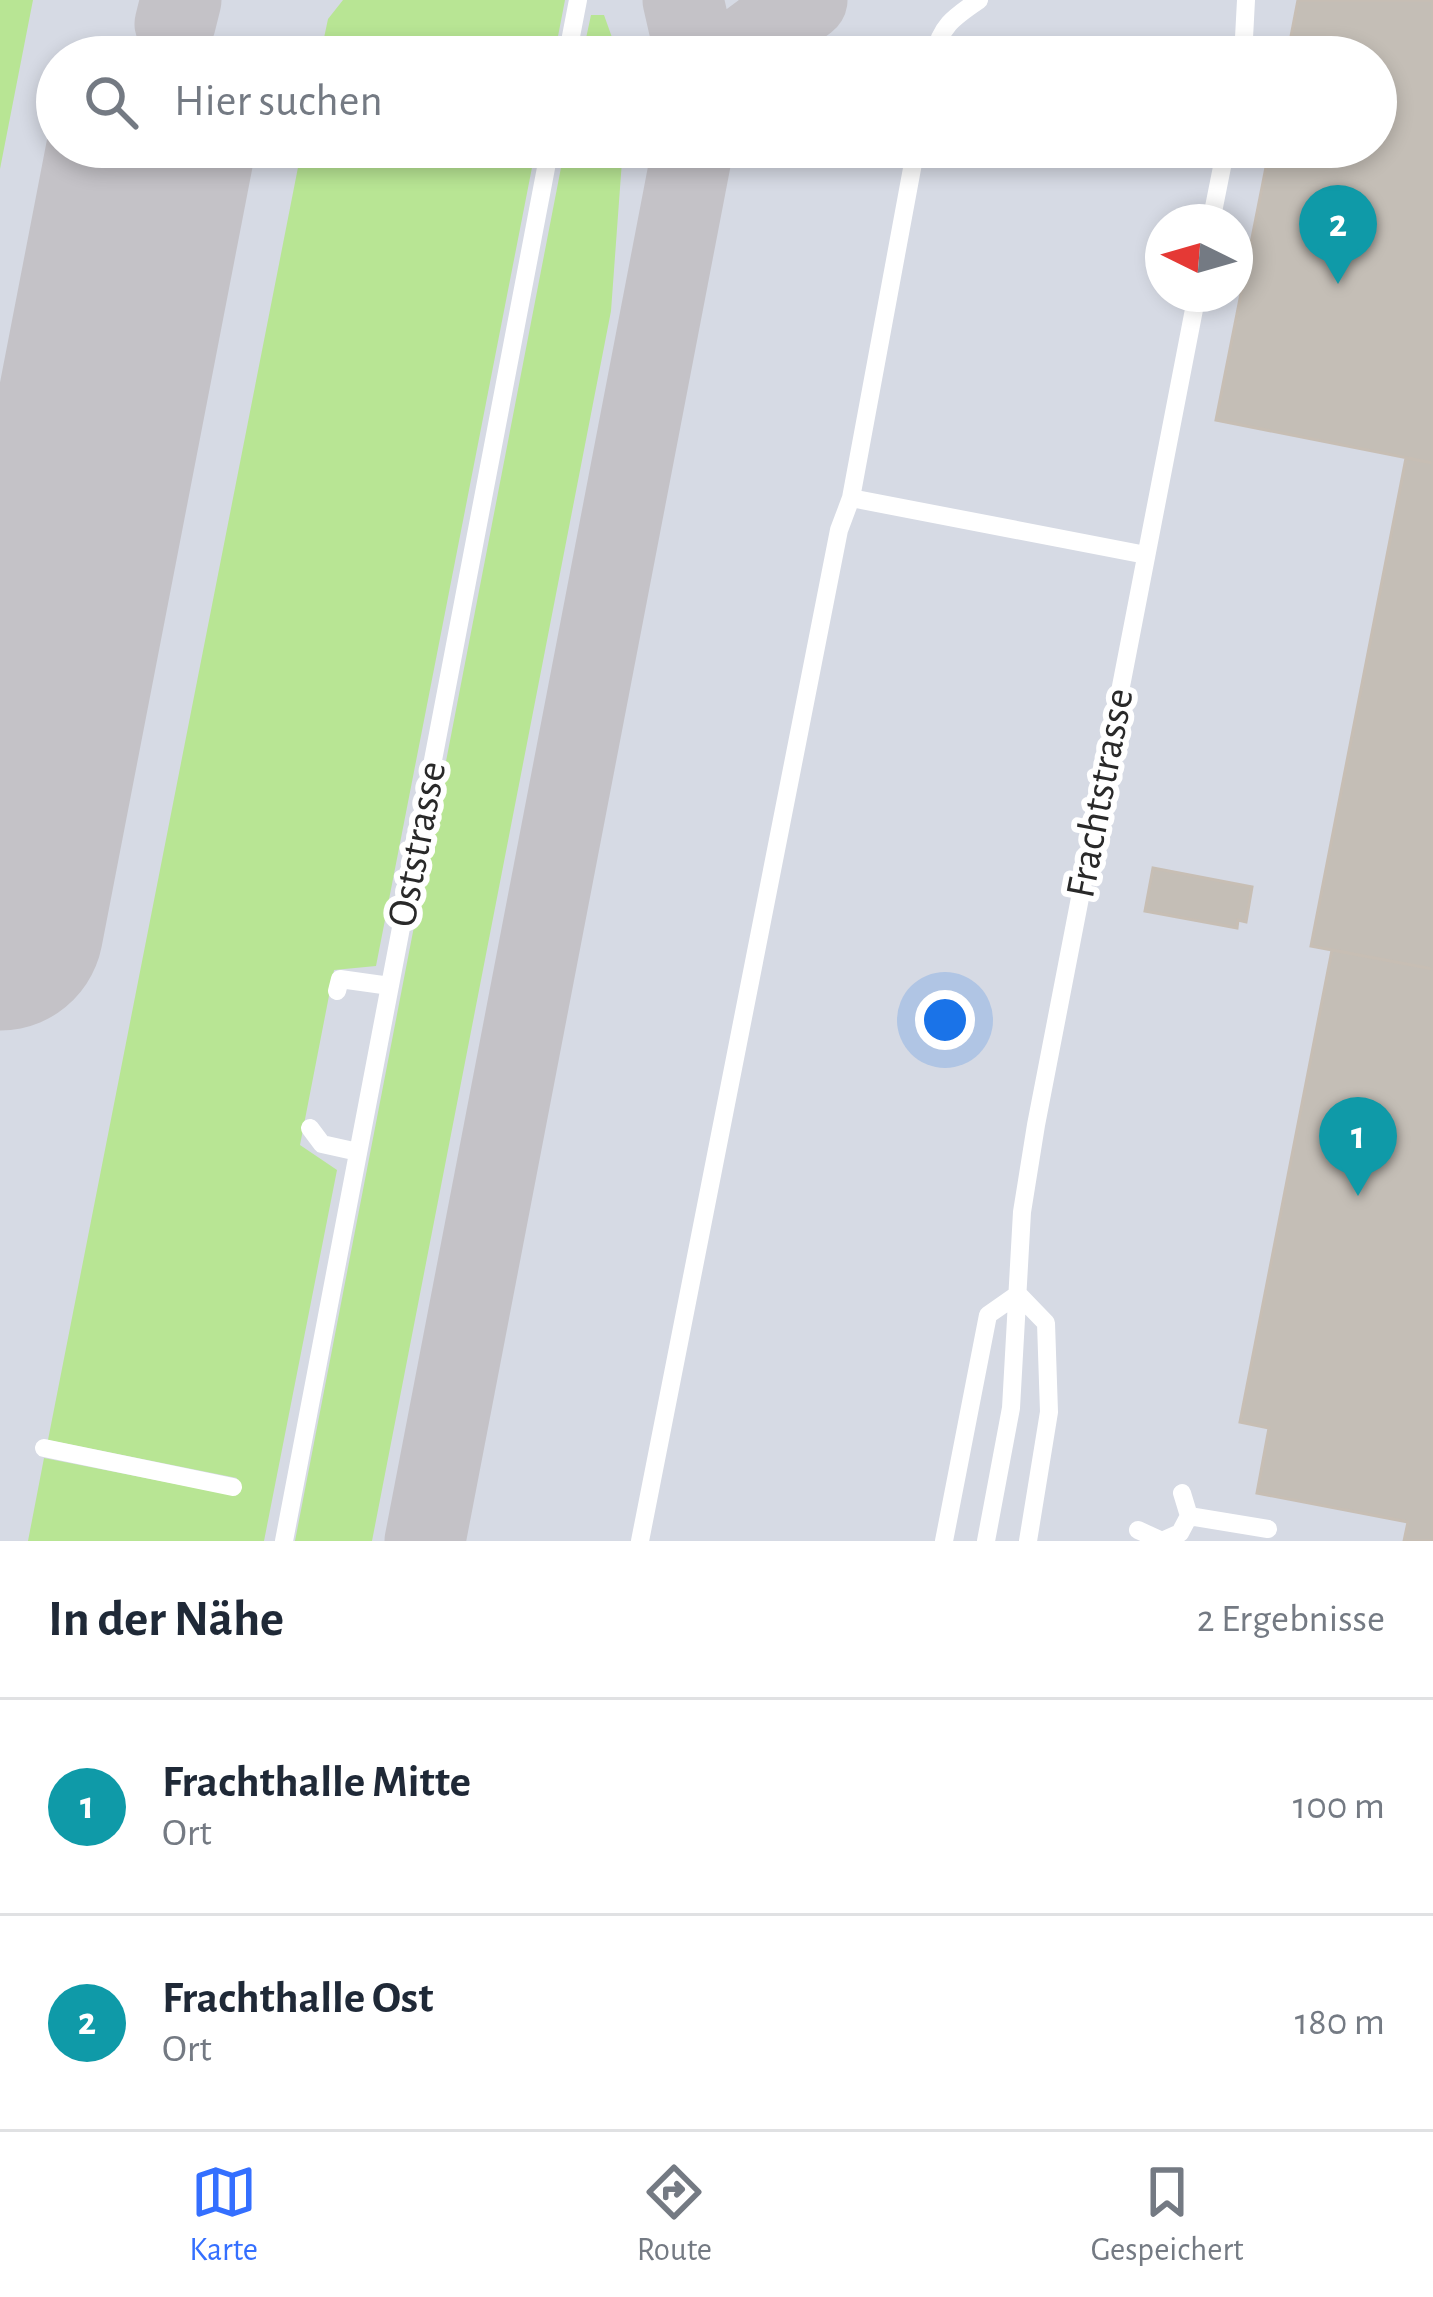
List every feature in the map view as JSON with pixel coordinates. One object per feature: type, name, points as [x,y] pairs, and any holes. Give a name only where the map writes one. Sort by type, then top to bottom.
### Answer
[{"type":"lane","points":[[571,36],[578,0]]},
{"type":"lane","points":[[938,36],[947,22],[979,0]]},
{"type":"lane","points":[[1244,36],[1246,0]]},
{"type":"lane","name":"Oststrasse","points":[[284,1541],[546,168]]},
{"type":"lane","points":[[640,1541],[839,530],[851,498],[912,168]]},
{"type":"lane","points":[[1215,204],[1222,168]]},
{"type":"lane","name":"Frachtstrasse","points":[[986,1541],[1011,1408],[1022,1212],[1036,1125],[1193,312]]},
{"type":"lane","points":[[851,498],[1146,555]]},
{"type":"lane","points":[[337,992],[340,979],[390,986]]},
{"type":"lane","points":[[310,1127],[322,1144],[358,1152]]},
{"type":"lane","points":[[944,1541],[988,1315],[1018,1294],[1046,1323],[1049,1412],[1028,1541]]},
{"type":"lane","points":[[44,1448],[233,1487]]},
{"type":"lane","points":[[1147,1537],[1172,1538],[1186,1525],[1189,1516],[1182,1493]]},
{"type":"lane","points":[[1189,1516],[1268,1529]]},
{"type":"shaded area","points":[[0,0],[1433,0],[1433,1541],[0,1541]]},
{"type":"green space","points":[[0,0],[33,0],[0,169]]},
{"type":"green space","points":[[343,0],[565,0],[558,36],[324,36],[328,19]]},
{"type":"green space","points":[[591,15],[604,15],[612,36],[586,36]]},
{"type":"green space","points":[[298,168],[532,168],[376,966],[334,970],[300,1145],[337,1170],[264,1541],[28,1541],[44,1458],[232,1495],[237,1478],[48,1440]]},
{"type":"green space","points":[[561,168],[621,168],[611,311],[372,1541],[295,1541]]},
{"type":"building","points":[[1298,0],[1433,0],[1433,463],[1216,420],[1237,312],[1253,312],[1253,233],[1266,168],[1397,168],[1397,36],[1291,36]]},
{"type":"building","points":[[1406,458],[1433,463],[1433,969],[1311,946]]},
{"type":"building","points":[[1153,868],[1252,887],[1246,922],[1238,920],[1237,928],[1145,911]]},
{"type":"building","points":[[1332,950],[1433,969],[1433,1541],[1404,1541],[1408,1522],[1257,1493],[1269,1428],[1240,1422]]},
{"type":"taxiway","points":[[175,24],[181,0]]},
{"type":"taxiway","points":[[683,0],[691,36]]},
{"type":"taxiway","points":[[758,36],[807,0]]},
{"type":"taxiway","points":[[425,1541],[689,168]]},
{"type":"runway","points":[[0,927],[147,168]]},
{"type":"place","name":"Frachthalle Ost","points":[[1338,284]]},
{"type":"place","name":"Frachthalle Mitte","points":[[1358,1196]]}]
